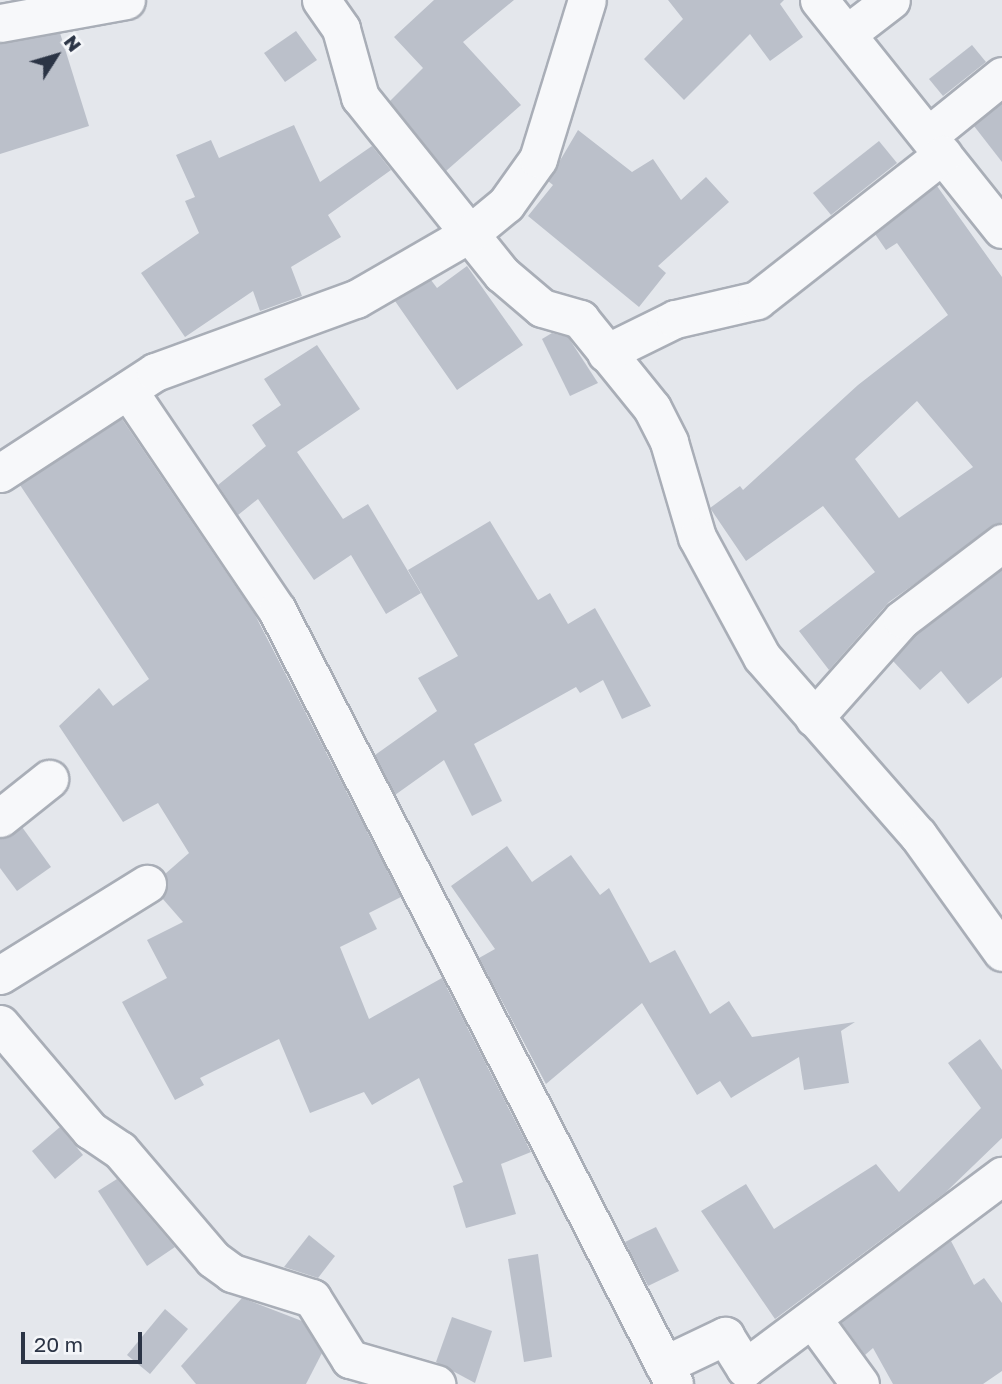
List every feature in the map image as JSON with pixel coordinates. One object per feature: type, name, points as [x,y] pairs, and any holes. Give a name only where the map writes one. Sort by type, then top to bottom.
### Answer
[{"type":"street","points":[[0,23],[126,0]]},
{"type":"street","points":[[321,0],[341,29],[360,97],[472,232],[502,274],[541,308],[580,319],[652,408],[669,442],[697,537],[750,634],[814,718],[918,835],[1002,952]]},
{"type":"street","points":[[0,473],[128,390],[183,359],[356,299],[472,232],[506,204],[538,159],[587,0]]},
{"type":"street","points":[[819,0],[1002,229]]},
{"type":"street","points":[[848,33],[891,0]]},
{"type":"street","points":[[606,353],[675,318],[757,300],[936,144],[1002,76]]},
{"type":"street","points":[[128,390],[277,610],[669,1374],[725,1336],[745,1368],[814,1321],[1002,1176]]},
{"type":"street","points":[[814,718],[902,619],[1002,543]]},
{"type":"street","points":[[0,818],[49,779]]},
{"type":"street","points":[[0,975],[147,884]]},
{"type":"street","points":[[0,1024],[90,1130],[120,1150],[213,1259],[232,1273],[312,1298],[350,1359],[436,1384]]},
{"type":"street","points":[[814,1321],[860,1384]]},
{"type":"building","points":[[434,0],[514,0],[463,42],[521,105],[446,171],[390,101],[423,68],[394,37]]},
{"type":"building","points":[[668,0],[784,0],[780,4],[803,37],[770,61],[750,34],[684,100],[644,59],[683,19]]},
{"type":"building","points":[[296,31],[317,60],[285,82],[264,53]]},
{"type":"building","points":[[60,33],[89,126],[0,154],[0,43]]},
{"type":"building","points":[[972,45],[986,62],[943,96],[929,79]]},
{"type":"building","points":[[1002,103],[1002,162],[974,126]]},
{"type":"building","points":[[294,125],[320,182],[372,146],[391,170],[328,215],[341,237],[291,267],[302,296],[260,311],[253,291],[185,337],[141,273],[199,233],[185,201],[195,197],[176,155],[211,140],[219,158]]},
{"type":"building","points":[[578,130],[632,172],[653,159],[681,200],[706,177],[729,202],[658,266],[666,273],[639,307],[528,216],[553,185],[548,181]]},
{"type":"building","points":[[879,141],[897,163],[831,215],[813,193]]},
{"type":"building","points":[[937,186],[1002,277],[1002,522],[889,602],[829,670],[799,631],[875,572],[823,506],[746,561],[710,508],[740,486],[743,490],[858,385],[948,315],[897,243],[886,250],[875,234]],"holes":[[[917,401],[973,467],[899,518],[855,459]]]},
{"type":"building","points":[[467,266],[523,345],[457,390],[395,301],[431,280],[437,288]]},
{"type":"building","points":[[552,333],[568,337],[598,383],[570,396],[542,339]]},
{"type":"building","points":[[317,345],[360,409],[297,452],[343,519],[368,504],[421,593],[386,614],[351,555],[314,580],[258,499],[238,515],[218,485],[266,446],[252,425],[281,405],[264,379]]},
{"type":"building","points":[[122,419],[255,615],[401,897],[369,913],[377,929],[340,947],[369,1019],[442,978],[531,1152],[501,1164],[516,1214],[466,1228],[453,1186],[463,1182],[419,1078],[372,1105],[364,1092],[310,1113],[279,1039],[200,1078],[204,1085],[175,1100],[122,1002],[167,978],[147,940],[183,922],[162,898],[165,874],[189,853],[158,803],[123,822],[59,726],[99,688],[113,706],[149,679],[20,485]]},
{"type":"building","points":[[490,521],[538,600],[550,593],[568,624],[595,608],[651,706],[622,719],[603,680],[580,693],[576,687],[474,744],[502,801],[472,816],[444,760],[395,795],[375,755],[437,711],[418,678],[458,656],[408,570]]},
{"type":"building","points":[[1002,569],[1002,677],[968,704],[941,671],[920,690],[893,661],[916,634]]},
{"type":"building","points":[[22,827],[51,867],[17,891],[0,868],[0,839]]},
{"type":"building","points":[[507,846],[532,882],[571,855],[600,895],[609,888],[650,963],[675,950],[710,1014],[729,1001],[752,1037],[855,1022],[841,1031],[849,1083],[804,1090],[799,1057],[731,1098],[720,1081],[697,1095],[642,1003],[546,1084],[479,958],[495,949],[451,886]]},
{"type":"building","points":[[980,1039],[1002,1070],[1002,1138],[946,1192],[775,1319],[701,1211],[746,1184],[774,1229],[876,1164],[899,1192],[981,1108],[948,1063]]},
{"type":"building","points":[[60,1127],[83,1155],[55,1179],[32,1151]]},
{"type":"building","points":[[117,1179],[175,1247],[147,1266],[98,1191]]},
{"type":"building","points":[[656,1227],[679,1271],[648,1286],[625,1242]]},
{"type":"building","points":[[309,1235],[335,1256],[318,1278],[284,1267]]},
{"type":"building","points":[[951,1241],[974,1285],[984,1278],[1002,1303],[1002,1371],[983,1384],[893,1384],[873,1348],[865,1355],[841,1322]]},
{"type":"building","points":[[538,1254],[552,1357],[524,1362],[508,1259]]},
{"type":"building","points":[[242,1298],[302,1321],[322,1353],[306,1384],[196,1384],[181,1366]]},
{"type":"building","points":[[165,1309],[188,1329],[150,1374],[127,1355]]},
{"type":"building","points":[[452,1317],[492,1331],[475,1383],[436,1362]]}]
